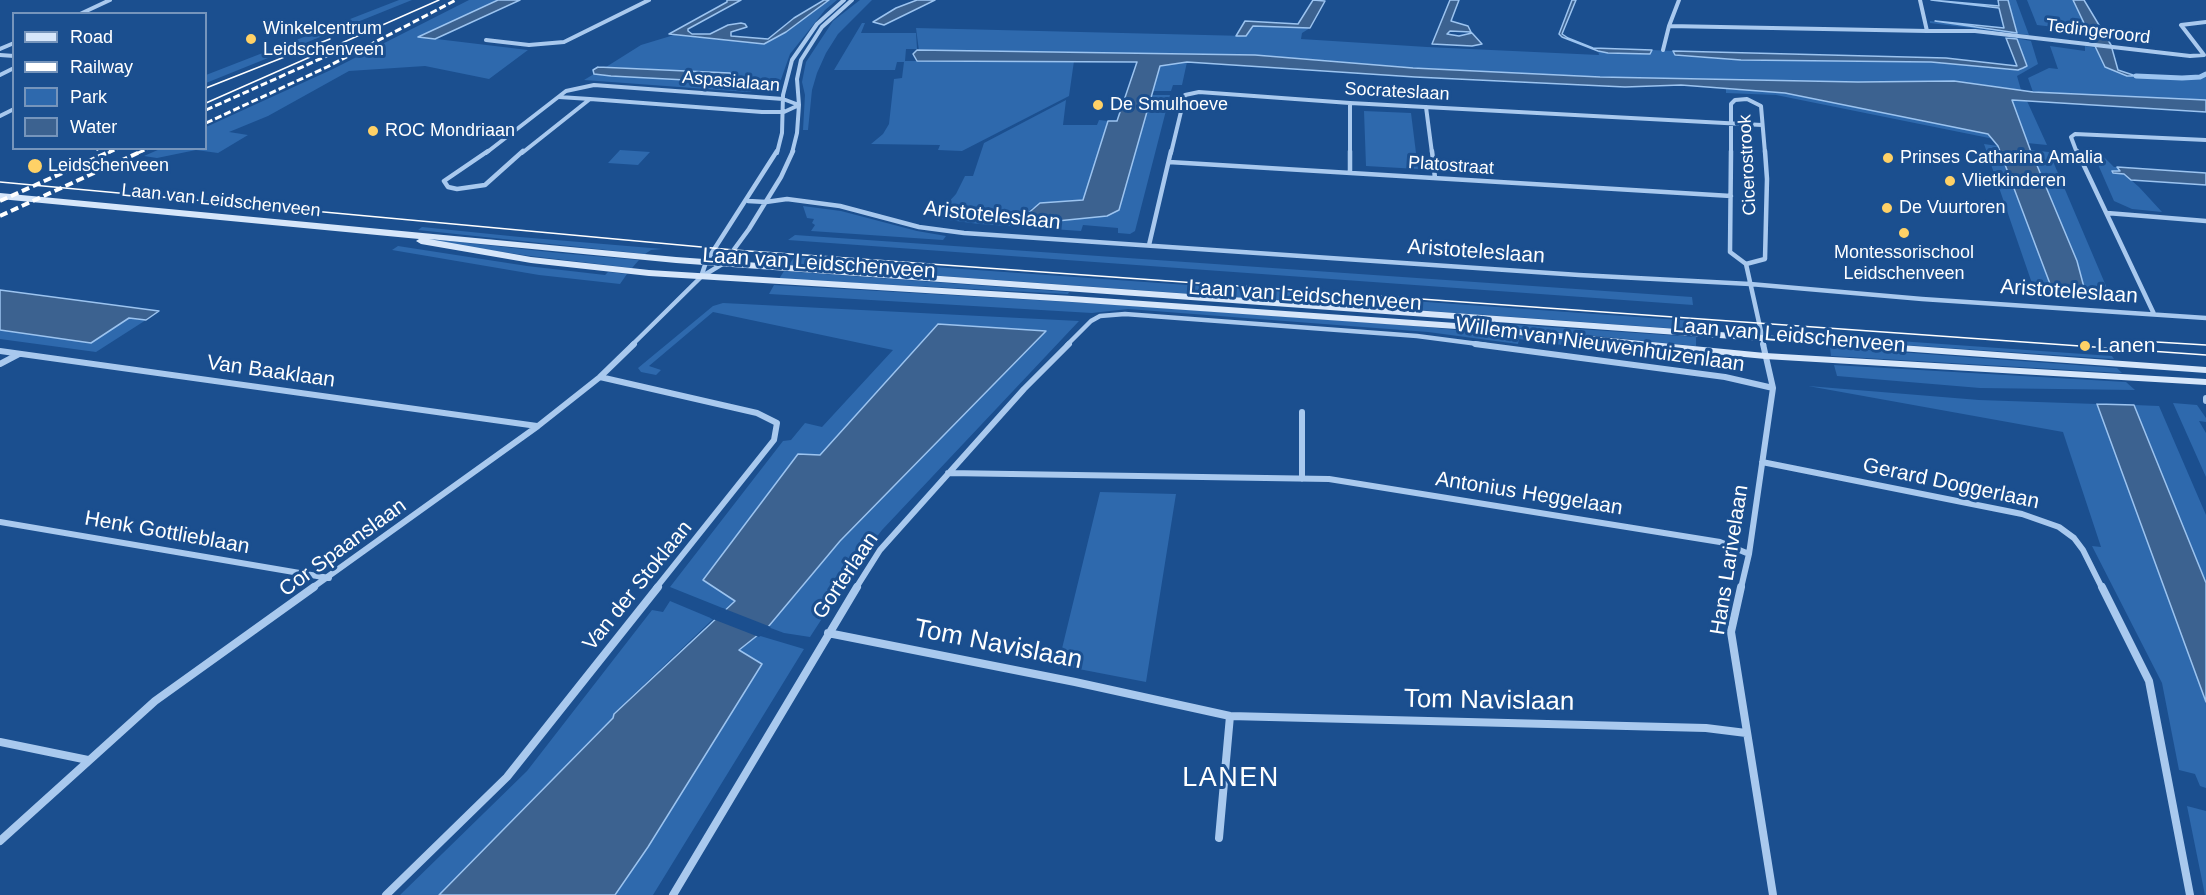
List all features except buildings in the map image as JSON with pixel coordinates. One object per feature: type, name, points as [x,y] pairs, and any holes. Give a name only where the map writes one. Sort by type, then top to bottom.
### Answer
[{"type":"street","points":[[84,12],[110,0]]},
{"type":"street","points":[[486,40],[529,45],[564,42],[650,0]]},
{"type":"street","points":[[701,277],[706,262],[776,155],[782,133],[783,99],[792,60],[817,24],[844,0]]},
{"type":"street","points":[[701,277],[724,263],[766,202],[792,154],[797,133],[799,105],[797,79],[801,60],[822,27],[852,0]]},
{"type":"street","points":[[1663,51],[1679,0]]},
{"type":"street","points":[[1920,0],[1927,31]]},
{"type":"street","name":"Tedingeroord","points":[[1669,26],[1975,31],[2114,48],[2204,55],[2181,25],[2206,22]]},
{"type":"street","name":"Aspasialaan","points":[[590,99],[496,173],[485,185],[469,189],[448,187],[444,181],[469,166],[566,91],[594,85],[783,99],[799,105]]},
{"type":"street","name":"Socrateslaan","points":[[1149,245],[1185,95],[1199,92],[1350,103],[1762,124]]},
{"type":"street","name":"Aspasialaan","points":[[559,97],[762,112],[784,112],[799,105]]},
{"type":"street","name":"Cicerostrook","points":[[1746,264],[1765,259],[1767,179],[1759,104],[1747,99],[1732,102],[1731,252],[1746,264],[1761,338]]},
{"type":"street","points":[[1350,103],[1350,173]]},
{"type":"street","points":[[1426,107],[1435,178]]},
{"type":"street","points":[[2154,314],[2072,137],[2076,134],[2206,140]]},
{"type":"street","name":"Platostraat","points":[[1169,162],[1731,196]]},
{"type":"street","name":"Laan van Leidschenveen","points":[[0,195],[402,236],[444,237],[706,262],[2206,370]]},
{"type":"street","name":"Aristoteleslaan","points":[[747,201],[766,202],[787,199],[840,206],[919,227],[964,233],[1602,277],[1750,284],[1922,299],[2206,318]]},
{"type":"street","points":[[2107,213],[2206,220]]},
{"type":"street","name":"Laan van Leidschenveen","points":[[402,236],[435,245],[531,260],[701,277],[1072,299],[1432,325],[1765,356],[2206,382]]},
{"type":"street","name":"Cor Spaanslaan","points":[[0,841],[155,701],[538,426],[600,377],[701,277]]},
{"type":"street","name":"Willem van Nieuwenhuizenlaan","points":[[1100,316],[1146,315],[1417,336],[1725,377],[1773,388]]},
{"type":"street","name":"Gorterlaan","points":[[673,895],[828,633],[880,550],[1024,389],[1091,321],[1100,316]]},
{"type":"street","name":"Hans Larivelaan","points":[[1761,338],[1773,388],[1749,554],[1731,632],[1773,895]]},
{"type":"street","name":"Van Baaklaan","points":[[0,351],[538,426]]},
{"type":"street","points":[[0,364],[20,354]]},
{"type":"street","name":"Van der Stoklaan","points":[[386,895],[507,777],[774,440],[777,423],[757,413],[600,377]]},
{"type":"street","points":[[1302,412],[1302,478]]},
{"type":"street","name":"Gerard Doggerlaan","points":[[1762,462],[2022,514],[2060,527],[2074,538],[2083,550],[2149,681],[2190,895]]},
{"type":"street","name":"Antonius Heggelaan","points":[[948,473],[1329,479],[1720,542],[1749,554]]},
{"type":"street","name":"Henk Gottlieblaan","points":[[0,522],[64,531],[329,578]]},
{"type":"street","name":"Tom Navislaan","points":[[828,633],[1075,682],[1230,716],[1706,728],[1746,733]]},
{"type":"street","points":[[1219,838],[1230,716]]},
{"type":"street","points":[[0,742],[88,760]]},
{"type":"green space","points":[[399,0],[412,0],[207,83],[207,75]]},
{"type":"green space","points":[[469,0],[498,0],[420,37],[528,50],[489,79],[425,66],[349,71],[268,116],[229,132],[248,135],[218,153],[196,150],[207,150],[207,127],[333,69]]},
{"type":"green space","points":[[829,0],[837,0],[825,10],[790,54],[779,85],[765,90],[747,92],[584,80],[594,74],[723,82],[733,80],[730,73],[606,67],[641,45],[674,35],[764,44],[786,32]]},
{"type":"green space","points":[[860,0],[872,0],[838,34],[826,53],[812,90],[808,130],[803,130],[805,95],[802,82],[806,62],[833,21]]},
{"type":"green space","points":[[2008,0],[2016,0],[2029,35],[1930,23],[1930,21],[2017,32]]},
{"type":"green space","points":[[2027,0],[2073,0],[2089,31],[2037,25]]},
{"type":"green space","points":[[862,23],[865,23],[861,33],[916,33],[917,49],[906,49],[905,61],[1074,61],[1069,96],[962,151],[938,150],[940,145],[871,144],[883,134],[889,124],[894,79],[902,78],[904,62],[897,62],[895,70],[834,70]]},
{"type":"green space","points":[[1253,26],[1310,28],[1302,33],[1301,39],[1427,47],[1599,55],[1598,51],[1650,54],[1652,50],[1673,51],[1675,56],[1741,60],[1931,62],[2018,70],[2023,68],[2017,39],[2005,36],[2031,41],[2038,64],[2017,76],[2021,90],[1954,81],[1858,82],[1600,77],[1413,68],[1255,55],[919,51],[916,28],[1246,36]]},
{"type":"green space","points":[[2050,46],[2085,51],[2085,46],[2097,48],[2105,67],[2127,76],[2183,79],[2206,76],[2206,100],[2033,92],[2028,78],[2049,68],[2058,69]]},
{"type":"green space","points":[[1187,62],[1182,85],[1173,85],[1171,91],[1152,91],[1159,66]]},
{"type":"green space","points":[[1726,89],[1785,93],[1988,134],[1994,139],[1776,95],[1726,93]]},
{"type":"green space","points":[[1151,95],[1170,95],[1135,231],[1130,234],[1118,233],[1118,228],[1083,225],[1081,231],[979,224],[934,218],[956,194],[965,176],[973,176],[984,143],[1066,100],[1063,125],[1097,125],[1099,120],[1108,121],[1083,200],[1032,208],[1026,215],[1027,219],[1057,221],[1118,210]]},
{"type":"green space","points":[[2011,100],[2027,101],[2047,145],[2027,143]]},
{"type":"green space","points":[[1364,111],[1411,113],[1418,169],[1366,166]]},
{"type":"green space","points":[[1984,144],[1998,146],[2052,289],[2084,291],[2077,261],[2030,150],[2049,152],[2112,300],[2036,295]]},
{"type":"green space","points":[[158,150],[196,150],[157,158],[144,156]]},
{"type":"green space","points":[[620,150],[650,152],[638,165],[608,163]]},
{"type":"green space","points":[[2093,153],[2100,153],[2114,167],[2117,167],[2121,172],[2113,173],[2124,174],[2162,212],[2132,209],[2114,201]]},
{"type":"green space","points":[[803,206],[841,211],[917,231],[946,236],[943,240],[811,231],[815,225],[812,223],[814,219],[807,218]]},
{"type":"green space","points":[[422,227],[663,249],[651,250],[645,254],[418,230]]},
{"type":"green space","points":[[795,235],[1692,297],[1693,305],[788,240]]},
{"type":"green space","points":[[431,239],[639,260],[632,268],[428,241]]},
{"type":"green space","points":[[398,246],[527,266],[605,275],[608,272],[627,274],[620,284],[539,275],[392,250]]},
{"type":"green space","points":[[794,257],[1694,321],[1695,330],[789,265]]},
{"type":"green space","points":[[784,271],[1069,292],[1068,294],[779,279]]},
{"type":"green space","points":[[774,285],[1105,304],[1415,326],[1697,353],[1698,364],[1519,339],[1518,344],[1428,332],[1128,309],[1092,313],[769,294]]},
{"type":"green space","points":[[723,303],[1079,321],[882,530],[810,637],[784,633],[768,627],[840,541],[1045,331],[937,324],[820,455],[798,454],[704,580],[735,600],[725,609],[670,587],[783,441],[791,440],[805,423],[822,427],[893,350],[713,312],[649,366],[661,370],[656,375],[641,372],[638,368],[713,306]]},
{"type":"green space","points":[[129,318],[146,320],[96,352],[0,339],[0,330],[91,343]]},
{"type":"green space","points":[[1489,323],[1696,337],[1696,346],[1494,326]]},
{"type":"green space","points":[[1828,336],[2112,356],[2114,359],[1830,340]]},
{"type":"green space","points":[[1830,347],[2117,368],[2122,373],[1831,356]]},
{"type":"green space","points":[[1834,365],[2126,382],[2135,390],[1980,388],[1837,376]]},
{"type":"green space","points":[[1808,386],[1979,400],[2097,404],[2206,702],[2206,788],[2200,786],[2195,774],[2179,770],[2162,683],[2092,546],[2101,547],[2063,432]]},
{"type":"green space","points":[[2173,403],[2197,405],[2206,418],[2206,422],[2199,421],[2206,433],[2206,477]]},
{"type":"green space","points":[[2134,405],[2159,406],[2206,515],[2206,583]]},
{"type":"green space","points":[[1100,492],[1176,494],[1146,682],[1058,665]]},
{"type":"green space","points":[[670,601],[713,619],[614,713],[613,718],[439,895],[400,895],[527,771],[652,610],[663,612]]},
{"type":"green space","points":[[757,635],[804,649],[653,895],[615,895],[648,847],[762,664],[739,650]]},
{"type":"green space","points":[[2187,806],[2206,811],[2206,895],[2205,895]]},
{"type":"water","points":[[498,0],[520,0],[435,39],[418,37]]},
{"type":"water","points":[[727,0],[741,0],[688,31],[692,34],[710,34],[728,25],[741,23],[747,27],[731,32],[731,36],[768,39],[794,18],[824,0],[829,0],[786,32],[764,44],[669,34]]},
{"type":"water","points":[[917,0],[935,0],[884,25],[873,22],[896,8]]},
{"type":"water","points":[[1313,0],[1325,1],[1310,28],[1253,26],[1246,36],[1236,36],[1245,21],[1298,24]]},
{"type":"water","points":[[1450,0],[1459,0],[1451,21],[1468,26],[1471,32],[1450,31],[1447,34],[1459,36],[1472,33],[1482,44],[1472,46],[1432,44]]},
{"type":"water","points":[[1572,0],[1576,0],[1562,34],[1593,48],[1652,50],[1650,54],[1608,53],[1598,51],[1562,37],[1559,34]]},
{"type":"water","points":[[1931,0],[1999,6],[1998,0],[2008,0],[2017,33],[1935,21],[2004,28],[1999,8]]},
{"type":"water","points":[[2073,0],[2084,0],[2111,45],[2118,70],[2136,76],[2127,76],[2105,67]]},
{"type":"water","points":[[2006,38],[2017,39],[2027,66],[2018,70],[1931,62],[1741,60],[1675,55],[1673,51],[1946,58],[2017,66]]},
{"type":"water","points":[[917,50],[1255,55],[1413,68],[1600,77],[1858,82],[1954,81],[2033,92],[2206,100],[2206,112],[2012,100],[2034,160],[2044,164],[2036,163],[2077,261],[2085,291],[2052,289],[1998,146],[1988,134],[1785,93],[1681,85],[1625,87],[1415,77],[1187,62],[1160,66],[1119,210],[1107,216],[1057,221],[1027,220],[1026,215],[1040,203],[1083,200],[1108,121],[1117,121],[1137,62],[917,61],[913,54]]},
{"type":"water","points":[[598,67],[730,73],[736,79],[723,82],[594,74],[593,70]]},
{"type":"water","points":[[2117,167],[2206,173],[2206,185],[2131,180],[2124,174],[2113,173],[2112,171],[2120,171]]},
{"type":"water","points":[[0,290],[159,311],[146,320],[129,318],[91,343],[0,330]]},
{"type":"water","points":[[938,324],[1046,331],[840,541],[768,627],[739,650],[762,664],[648,847],[615,895],[439,895],[613,718],[614,714],[735,601],[703,580],[798,454],[820,455]]},
{"type":"water","points":[[2097,404],[2134,405],[2206,583],[2206,702]]},
{"type":"pier","points":[[722,608],[771,627],[759,637],[710,618]]},
{"type":"waterway","points":[[2136,76],[2182,78],[2200,77],[2206,74]]},
{"type":"tram line","points":[[207,103],[439,0]]},
{"type":"tram line","points":[[207,88],[330,39]]},
{"type":"tram line","points":[[0,182],[734,250],[2206,355]]},
{"type":"tram line","points":[[2140,341],[2206,345]]},
{"type":"railway","points":[[207,123],[327,67],[456,0]]},
{"type":"railway","points":[[207,110],[349,46]]},
{"type":"railway","points":[[108,153],[115,150]]},
{"type":"railway","points":[[138,153],[145,150]]},
{"type":"railway","points":[[0,201],[111,151]]},
{"type":"railway","points":[[0,216],[142,151]]},
{"type":"place","name":"Winkelcentrum Leidschenveen","points":[[251,39]]},
{"type":"place","name":"De Smulhoeve","points":[[1098,105]]},
{"type":"place","name":"ROC Mondriaan","points":[[373,131]]},
{"type":"place","name":"Prinses Catharina Amalia","points":[[1888,158]]},
{"type":"place","name":"Leidschenveen","points":[[35,166]]},
{"type":"place","name":"Vlietkinderen","points":[[1950,181]]},
{"type":"place","name":"De Vuurtoren","points":[[1887,208]]},
{"type":"place","name":"Montessorischool Leidschenveen","points":[[1904,233]]},
{"type":"place","name":"Lanen","points":[[2085,346]]},
{"type":"district","name":"LANEN","points":[[1231,779]]}]
